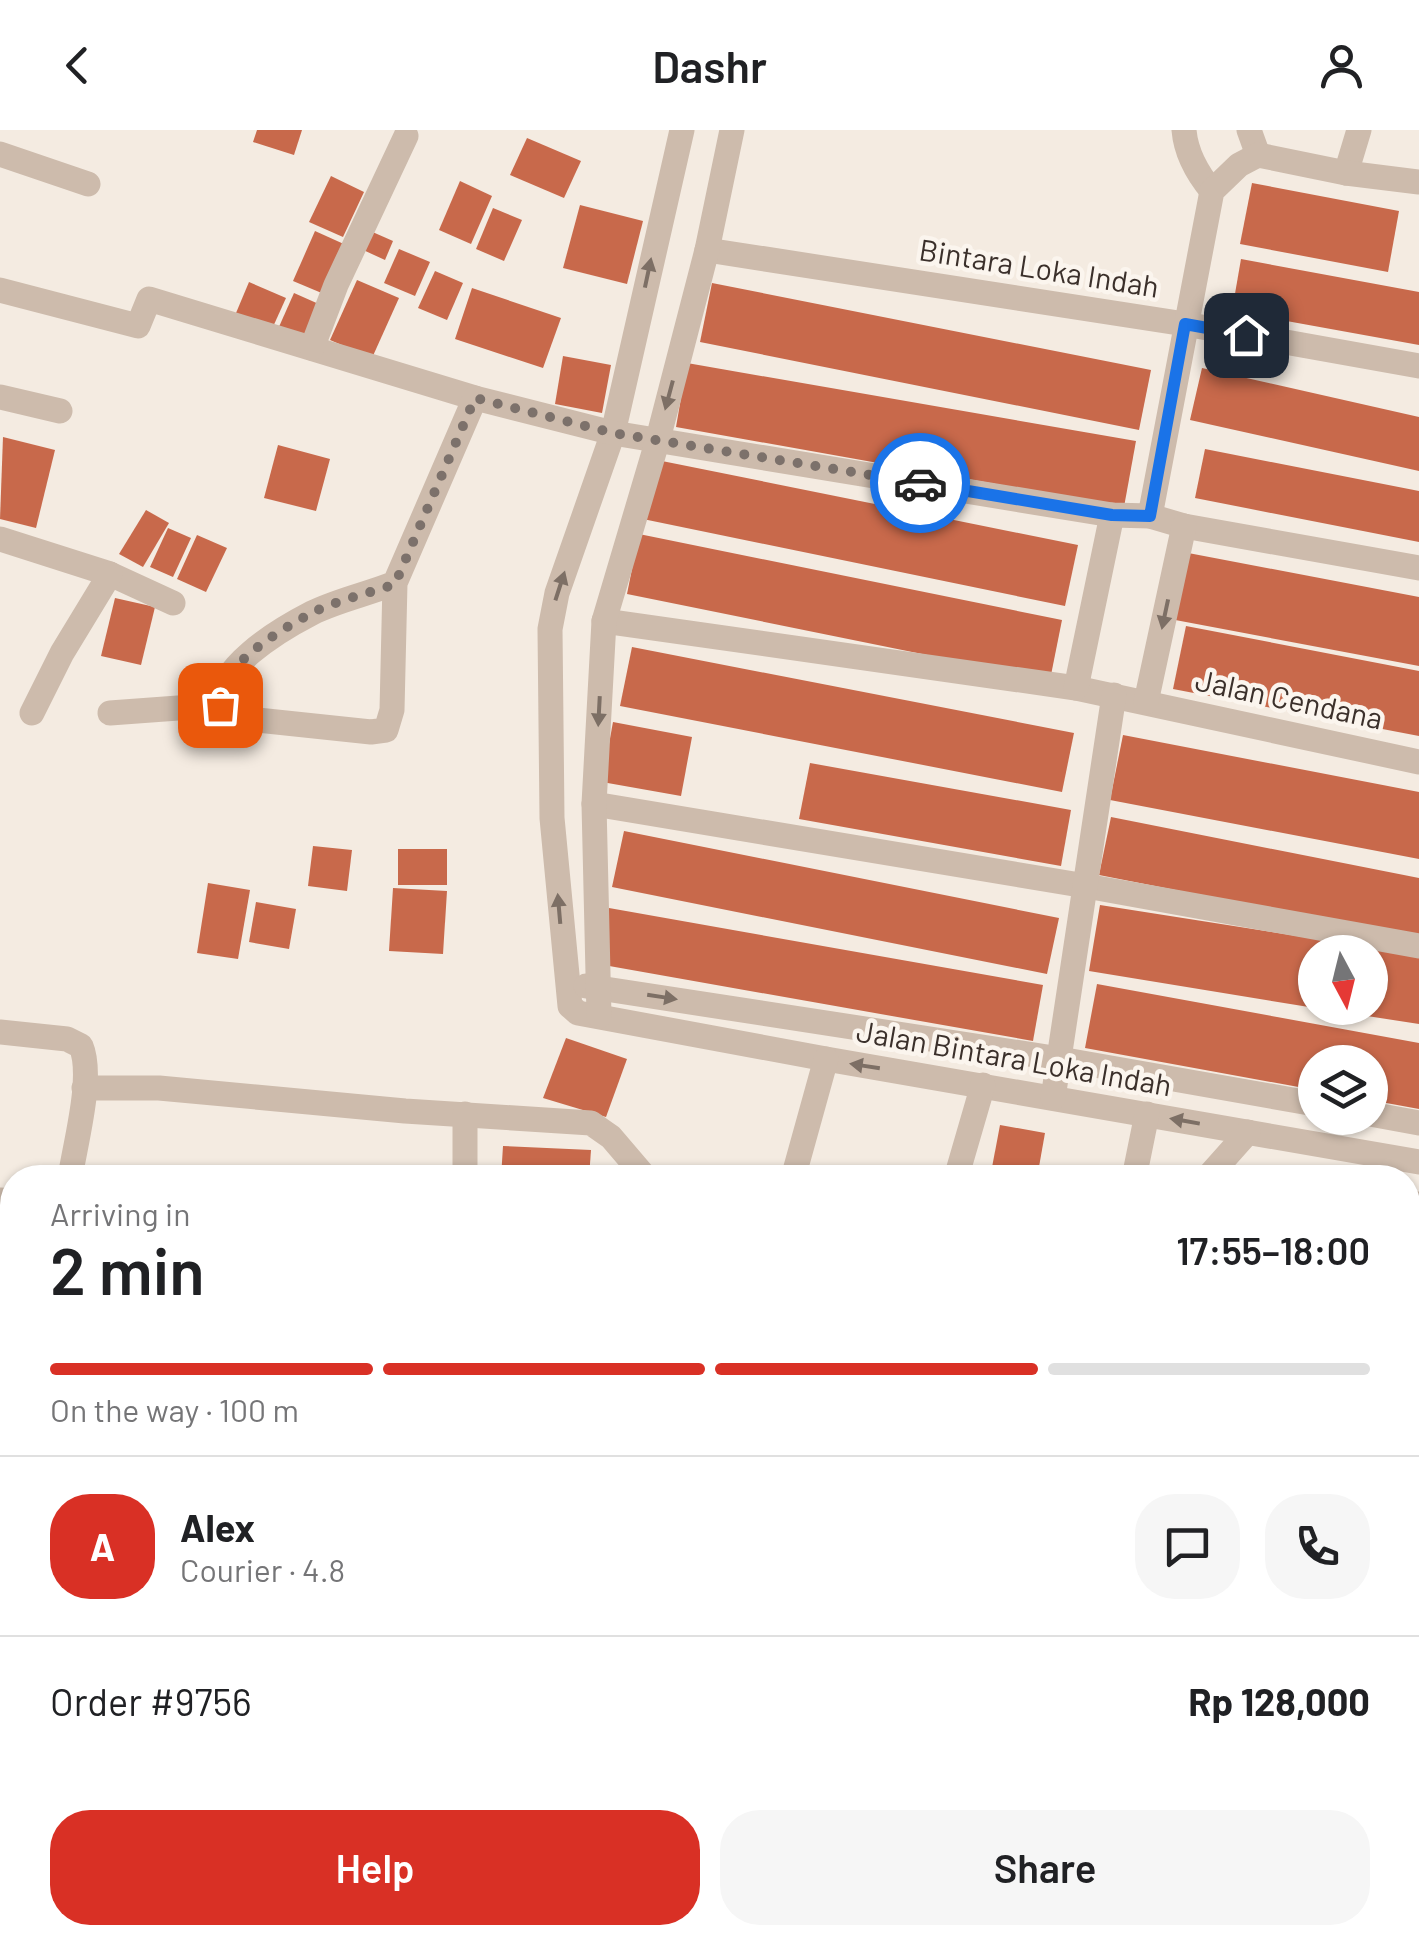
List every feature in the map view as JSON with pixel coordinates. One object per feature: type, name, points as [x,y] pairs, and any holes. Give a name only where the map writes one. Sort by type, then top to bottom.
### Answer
[{"type":"street","points":[[682,130],[613,433],[558,593],[550,628],[552,818],[568,1002],[574,1010],[599,1016],[594,804],[604,621],[708,250],[732,130]]},
{"type":"street","points":[[1184,130],[1186,146],[1199,175],[1212,192]]},
{"type":"street","points":[[1249,130],[1258,155]]},
{"type":"street","points":[[1346,173],[1359,130]]},
{"type":"street","points":[[312,348],[336,285],[406,136]]},
{"type":"street","points":[[0,154],[88,184]]},
{"type":"street","points":[[1150,516],[1212,192],[1239,165],[1258,155],[1346,173],[1419,182]]},
{"type":"street","name":"Bintara Loka Indah","points":[[708,250],[1185,324],[1419,366]]},
{"type":"street","points":[[0,290],[138,326],[149,299],[475,398],[613,433],[1112,515],[1150,516],[1184,526],[1419,568]]},
{"type":"street","points":[[0,397],[60,411]]},
{"type":"street","points":[[395,584],[315,612],[254,649],[224,683],[218,697],[226,715],[371,732],[386,730],[392,710],[395,584],[475,398]]},
{"type":"street","points":[[1076,688],[1112,515]]},
{"type":"street","points":[[1146,702],[1184,526]]},
{"type":"street","points":[[0,539],[110,574],[172,604]]},
{"type":"street","points":[[32,713],[62,653],[110,574]]},
{"type":"street","name":"Jalan Cendana","points":[[604,621],[1076,688],[1419,762]]},
{"type":"street","points":[[1053,1098],[1114,696]]},
{"type":"street","points":[[110,713],[220,705]]},
{"type":"street","points":[[594,804],[1419,946]]},
{"type":"street","name":"Jalan Bintara Loka Indah","points":[[566,985],[1060,1058],[1298,1101]]},
{"type":"street","name":"Jalan Bintara Loka Indah","points":[[599,1016],[1419,1162]]},
{"type":"street","points":[[0,1032],[74,1042],[84,1054],[84,1088],[72,1165]]},
{"type":"street","points":[[797,1165],[826,1059]]},
{"type":"street","points":[[960,1165],[983,1085]]},
{"type":"street","points":[[84,1088],[159,1088],[592,1123],[612,1137],[635,1165]]},
{"type":"street","points":[[464,1165],[465,1114]]},
{"type":"street","points":[[1137,1165],[1147,1114]]},
{"type":"street","points":[[1388,1117],[1419,1122]]},
{"type":"street","points":[[1219,1165],[1248,1132]]},
{"type":"building","points":[[257,130],[302,130],[294,155],[253,142]]},
{"type":"building","points":[[527,138],[581,161],[564,198],[510,175]]},
{"type":"building","points":[[331,176],[364,192],[343,237],[309,222]]},
{"type":"building","points":[[460,181],[492,196],[471,244],[439,230]]},
{"type":"building","points":[[1252,183],[1399,211],[1388,272],[1240,244]]},
{"type":"building","points":[[580,205],[643,221],[627,284],[563,268]]},
{"type":"building","points":[[493,208],[522,220],[504,261],[476,249]]},
{"type":"building","points":[[368,230],[393,241],[385,260],[361,249]]},
{"type":"building","points":[[315,231],[346,245],[324,294],[293,281]]},
{"type":"building","points":[[399,249],[430,262],[415,296],[384,283]]},
{"type":"building","points":[[1241,259],[1419,292],[1419,345],[1232,311]]},
{"type":"building","points":[[435,271],[463,283],[447,320],[418,308]]},
{"type":"building","points":[[357,280],[399,298],[372,358],[330,340]]},
{"type":"building","points":[[249,282],[286,298],[272,329],[236,313]]},
{"type":"building","points":[[712,283],[1151,370],[1139,430],[700,342]]},
{"type":"building","points":[[472,288],[561,318],[543,368],[455,339]]},
{"type":"building","points":[[294,293],[321,305],[305,340],[278,329]]},
{"type":"building","points":[[563,356],[611,365],[602,413],[555,404]]},
{"type":"building","points":[[687,363],[1136,441],[1124,507],[676,427]]},
{"type":"building","points":[[1202,368],[1419,417],[1419,471],[1190,420]]},
{"type":"building","points":[[3,437],[55,450],[36,528],[0,519]]},
{"type":"building","points":[[278,445],[330,459],[316,511],[264,498]]},
{"type":"building","points":[[1205,449],[1419,491],[1419,542],[1195,498]]},
{"type":"building","points":[[657,460],[1078,545],[1065,606],[638,518]]},
{"type":"building","points":[[146,510],[169,523],[143,567],[119,554]]},
{"type":"building","points":[[168,528],[191,538],[173,577],[150,567]]},
{"type":"building","points":[[639,534],[1062,620],[1050,680],[627,594]]},
{"type":"building","points":[[197,535],[227,548],[206,592],[177,579]]},
{"type":"building","points":[[1183,552],[1419,597],[1419,666],[1170,619]]},
{"type":"building","points":[[115,598],[155,607],[141,665],[101,656]]},
{"type":"building","points":[[1186,626],[1419,671],[1419,736],[1173,689]]},
{"type":"building","points":[[632,647],[1074,733],[1062,792],[620,706]]},
{"type":"building","points":[[613,722],[692,737],[681,796],[602,782]]},
{"type":"building","points":[[1123,735],[1419,792],[1419,859],[1110,800]]},
{"type":"building","points":[[810,763],[1071,810],[1061,866],[799,819]]},
{"type":"building","points":[[1111,817],[1419,878],[1419,938],[1099,875]]},
{"type":"building","points":[[624,831],[1059,918],[1047,974],[612,887]]},
{"type":"building","points":[[313,846],[352,850],[347,891],[308,886]]},
{"type":"building","points":[[398,849],[447,849],[447,885],[398,885]]},
{"type":"building","points":[[208,883],[250,890],[238,959],[197,953]]},
{"type":"building","points":[[393,888],[447,891],[443,954],[389,951]]},
{"type":"building","points":[[256,902],[296,909],[289,949],[249,942]]},
{"type":"building","points":[[1100,905],[1298,936],[1298,1005],[1089,971]]},
{"type":"building","points":[[609,908],[1043,985],[1033,1041],[598,964]]},
{"type":"building","points":[[1388,950],[1419,955],[1419,1024],[1388,1019]]},
{"type":"building","points":[[1097,984],[1298,1021],[1298,1025],[1321,1025],[1419,1043],[1419,1109],[1388,1103],[1388,1045],[1298,1045],[1298,1087],[1085,1048]]},
{"type":"building","points":[[566,1038],[627,1059],[606,1117],[543,1098]]},
{"type":"building","points":[[1000,1125],[1045,1133],[1039,1165],[992,1165]]},
{"type":"building","points":[[503,1146],[591,1150],[590,1165],[502,1165]]},
{"type":"way so far","points":[[220,705],[218,697],[224,683],[254,649],[315,612],[395,584],[475,398],[613,433],[920,483]]},
{"type":"route","points":[[920,483],[1112,515],[1150,516],[1185,324],[1246,335]]}]
